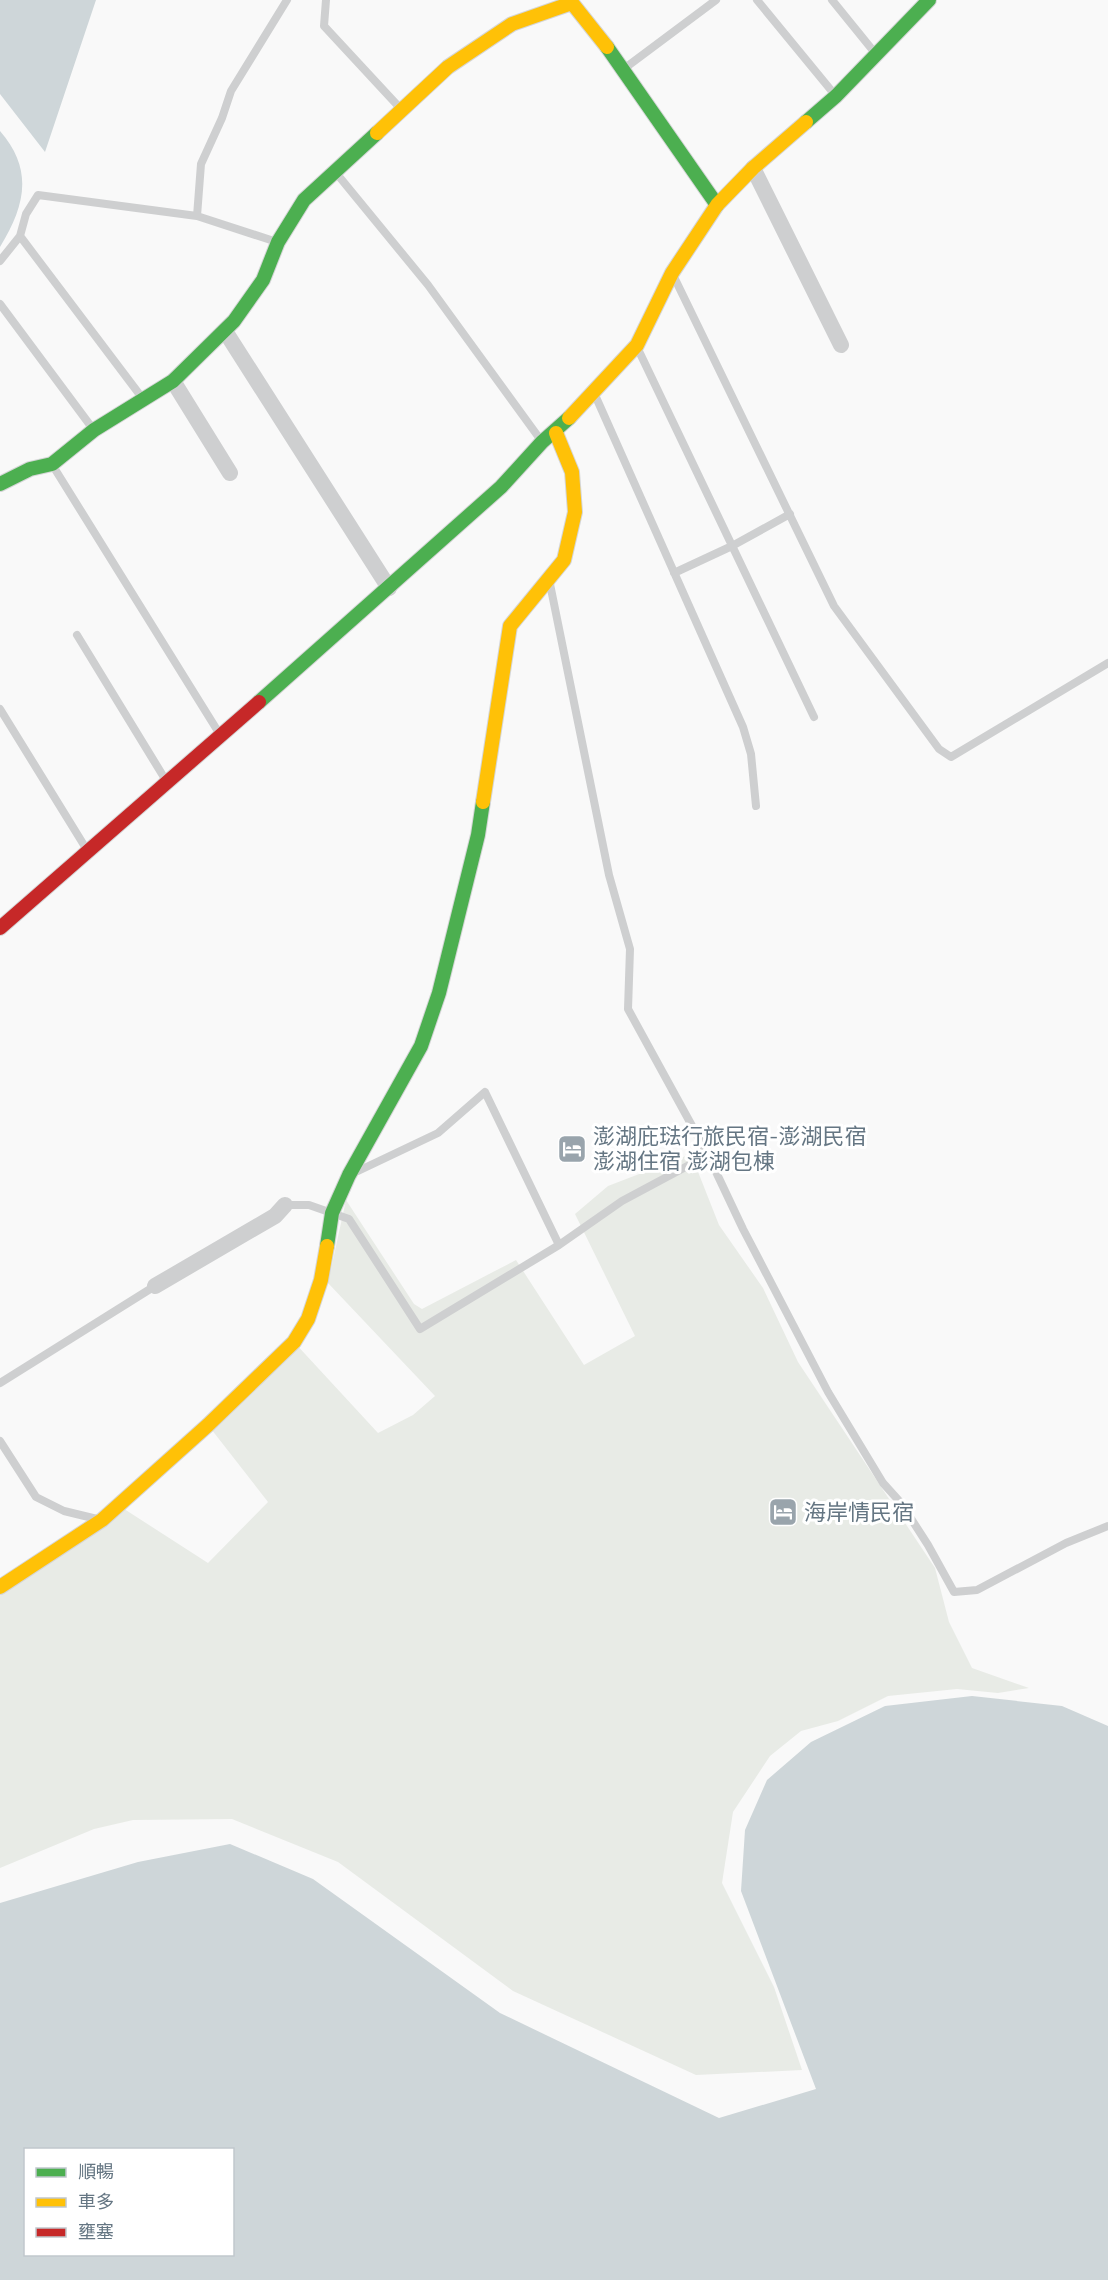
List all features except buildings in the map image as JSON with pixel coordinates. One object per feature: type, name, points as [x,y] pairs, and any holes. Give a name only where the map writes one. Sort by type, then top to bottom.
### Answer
[{"type":"street","points":[[0,928],[388,588],[501,487],[542,442],[556,433],[637,345],[672,273],[717,205],[753,168],[836,96],[875,53],[929,0]]},
{"type":"street","points":[[0,484],[30,469],[52,464],[94,430],[173,381],[225,331],[263,280],[278,242],[304,200],[448,67],[512,24],[572,3],[624,69],[717,205]]},
{"type":"street","points":[[753,168],[841,345]]},
{"type":"street","points":[[225,331],[388,588]]},
{"type":"street","points":[[173,381],[231,473]]},
{"type":"street","points":[[0,1587],[102,1520],[208,1425],[294,1342],[308,1319],[321,1280],[332,1213],[349,1176],[421,1046],[439,993],[478,835],[510,626],[564,561],[574,512],[572,472],[556,433]]},
{"type":"street","points":[[155,1286],[275,1216],[285,1205]]},
{"type":"lane","points":[[197,216],[201,164],[222,118],[231,91],[287,0]]},
{"type":"lane","points":[[326,0],[324,26],[403,111]]},
{"type":"lane","points":[[624,69],[716,0]]},
{"type":"lane","points":[[757,0],[836,96]]},
{"type":"lane","points":[[832,0],[875,53]]},
{"type":"lane","points":[[335,171],[428,285],[542,442]]},
{"type":"lane","points":[[0,261],[20,236],[26,214],[38,195],[197,216],[278,242]]},
{"type":"lane","points":[[20,236],[143,399]]},
{"type":"lane","points":[[672,273],[834,606],[939,749],[951,757],[1108,663]]},
{"type":"lane","points":[[0,304],[94,430]]},
{"type":"lane","points":[[637,345],[814,717]]},
{"type":"lane","points":[[594,394],[743,727],[751,754],[756,806]]},
{"type":"lane","points":[[52,464],[220,736]]},
{"type":"lane","points":[[674,573],[732,546],[790,514]]},
{"type":"lane","points":[[550,580],[609,875],[630,949],[628,1009],[708,1155],[743,1229],[828,1392],[883,1483],[901,1503],[928,1545],[954,1592],[977,1590],[1066,1543],[1108,1526]]},
{"type":"lane","points":[[77,634],[167,782]]},
{"type":"lane","points":[[0,709],[88,851]]},
{"type":"lane","points":[[349,1176],[438,1133],[485,1092],[559,1245]]},
{"type":"lane","points":[[285,1205],[309,1205],[349,1219],[420,1329],[559,1245],[622,1201],[708,1155]]},
{"type":"lane","points":[[0,1383],[155,1286]]},
{"type":"lane","points":[[0,1441],[36,1497],[64,1511],[102,1520]]},
{"type":"shaded area","points":[[0,0],[96,0],[45,152],[0,94]]},
{"type":"shaded area","points":[[0,131],[11,145],[18,160],[22,174],[22,188],[15,217],[0,247]]},
{"type":"shaded area","points":[[691,1154],[719,1225],[763,1288],[798,1362],[935,1568],[949,1622],[972,1668],[1029,1688],[998,1693],[957,1689],[888,1696],[838,1721],[801,1731],[770,1756],[733,1812],[722,1883],[774,1987],[802,2070],[696,2075],[513,1991],[338,1862],[232,1819],[133,1820],[94,1829],[0,1868],[0,1584],[118,1505],[208,1563],[268,1502],[208,1425],[294,1342],[378,1433],[413,1415],[435,1396],[328,1283],[346,1200],[414,1304],[422,1309],[516,1260],[584,1365],[635,1336],[575,1214],[608,1186]]},
{"type":"shaded area","points":[[972,1696],[1062,1706],[1108,1726],[1108,2280],[0,2280],[0,1903],[138,1862],[230,1844],[313,1879],[500,2013],[719,2118],[816,2089],[741,1891],[745,1830],[767,1780],[811,1742],[885,1706]]},
{"type":"traffic: fast","points":[[806,122],[836,96],[929,0]]},
{"type":"traffic: fast","points":[[607,47],[717,205]]},
{"type":"traffic: fast","points":[[0,484],[30,469],[52,464],[94,430],[173,381],[234,321],[263,280],[278,242],[304,200],[377,133]]},
{"type":"traffic: fast","points":[[259,702],[501,487],[542,442],[569,418]]},
{"type":"traffic: fast","points":[[327,1246],[332,1213],[349,1175],[421,1046],[439,993],[478,835],[483,802]]},
{"type":"traffic: slow","points":[[377,133],[448,67],[512,24],[572,3],[607,47]]},
{"type":"traffic: slow","points":[[569,418],[637,345],[672,273],[717,205],[753,168],[806,122]]},
{"type":"traffic: slow","points":[[483,802],[510,626],[564,560],[575,512],[572,472],[556,433]]},
{"type":"traffic: slow","points":[[0,1587],[102,1520],[208,1425],[294,1342],[308,1319],[321,1280],[327,1246]]},
{"type":"traffic: jam","points":[[0,928],[259,702]]},
{"type":"place","name":"澎湖庇琺行旅民宿-澎湖民宿 澎湖住宿 澎湖包棟","points":[[572,1149]]},
{"type":"place","name":"海岸情民宿","points":[[783,1512]]}]
